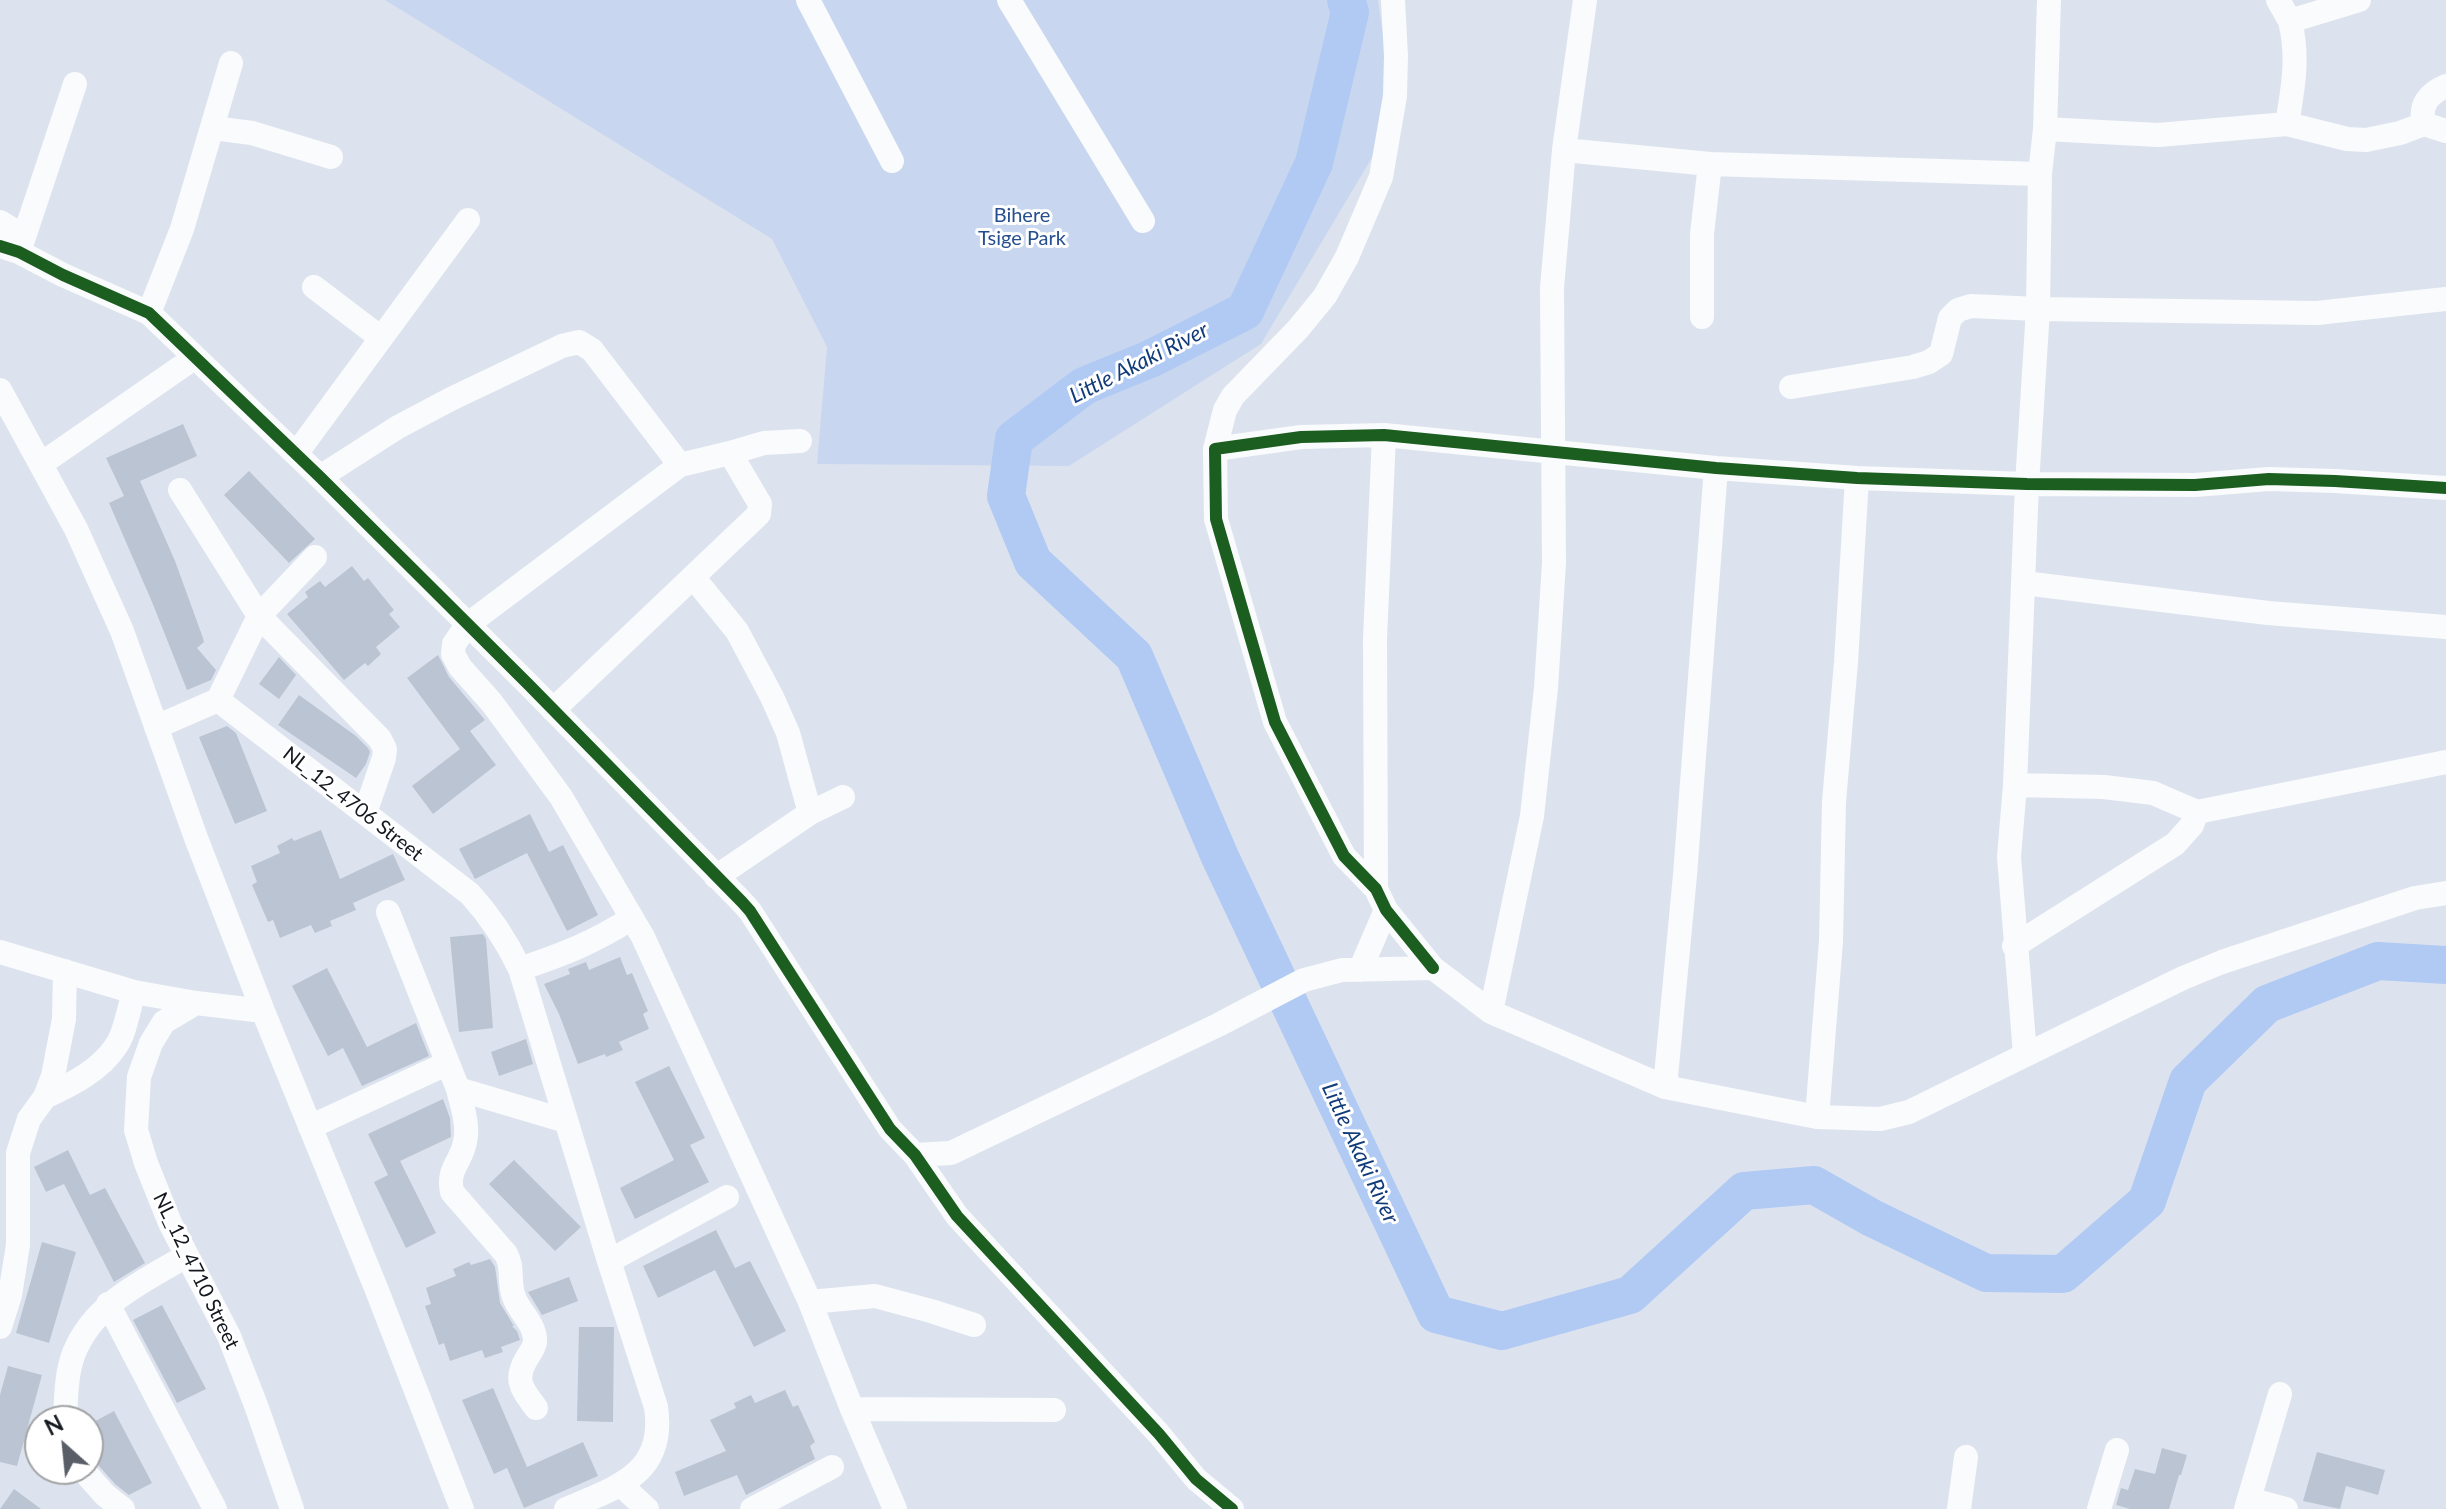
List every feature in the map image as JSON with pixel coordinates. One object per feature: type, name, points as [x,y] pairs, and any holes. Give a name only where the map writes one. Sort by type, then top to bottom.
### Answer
[{"type":"street","points":[[808,0],[892,161]]},
{"type":"street","points":[[1009,0],[1143,221]]},
{"type":"street","points":[[1393,0],[1395,96],[1381,177],[1347,257],[1325,296],[1298,329],[1233,396],[1225,410],[1215,449],[1216,519],[1275,722],[1344,856],[1433,968],[1491,1012],[1665,1087],[1817,1117],[1880,1119],[1909,1112],[2222,962],[2415,898],[2446,893]]},
{"type":"street","points":[[1491,1012],[1532,816],[1546,688],[1554,563],[1552,288],[1564,150],[1585,0]]},
{"type":"street","points":[[2025,1054],[2009,857],[2038,309],[2040,174],[2045,129],[2049,0]]},
{"type":"street","points":[[2287,124],[2296,67],[2295,42],[2284,10],[2359,0]]},
{"type":"street","points":[[149,313],[182,229],[231,63]]},
{"type":"street","points":[[15,245],[75,84]]},
{"type":"street","points":[[2435,128],[2421,116],[2423,104],[2430,95],[2446,86]]},
{"type":"street","points":[[2045,129],[2158,135],[2287,124],[2347,139],[2366,140],[2435,128]]},
{"type":"street","points":[[213,128],[252,133],[331,157]]},
{"type":"street","points":[[1564,150],[1710,164],[2040,174]]},
{"type":"street","points":[[1702,317],[1702,234],[1710,164]]},
{"type":"street","points":[[296,454],[468,220]]},
{"type":"street","points":[[0,222],[15,245],[149,313],[320,477],[750,911],[890,1129],[915,1155],[957,1216],[1159,1434],[1196,1479],[1232,1509]]},
{"type":"street","points":[[314,287],[381,338]]},
{"type":"street","points":[[1791,387],[1929,362],[1941,354],[1950,318],[1958,310],[1971,306],[2317,313],[2446,299]]},
{"type":"street","points":[[320,477],[398,427],[451,399],[562,346],[579,342],[592,350],[680,465]]},
{"type":"street","points":[[41,464],[194,358]]},
{"type":"street","points":[[0,390],[76,529],[122,631],[263,1011],[462,1509]]},
{"type":"street","points":[[1215,449],[1301,437],[1384,435],[1716,468],[1857,478],[2027,484],[2195,485],[2269,479],[2446,488]]},
{"type":"street","points":[[1360,970],[1381,900],[1375,639],[1384,435]]},
{"type":"street","points":[[800,441],[764,443],[680,465],[467,625],[454,644],[453,654],[561,797],[643,937],[810,1302],[895,1509]]},
{"type":"street","points":[[553,710],[761,511],[760,504],[730,453]]},
{"type":"street","points":[[1665,1087],[1685,875],[1716,468]]},
{"type":"street","points":[[1817,1117],[1831,941],[1834,802],[1857,478]]},
{"type":"street","points":[[180,490],[259,616],[380,739],[385,749],[384,758],[365,813]]},
{"type":"street","points":[[156,727],[218,700],[259,616],[315,557]]},
{"type":"street","points":[[693,577],[737,631],[772,697],[788,733],[810,813]]},
{"type":"street","points":[[2024,583],[2268,613],[2446,627]]},
{"type":"street","name":"NL_12_4706 Street","points":[[218,700],[470,894],[491,917],[520,969],[658,1421],[653,1451],[640,1469],[621,1485],[566,1509]]},
{"type":"street","points":[[2015,785],[2104,787],[2153,793],[2197,812],[2446,762]]},
{"type":"street","points":[[716,877],[810,813],[843,797]]},
{"type":"street","points":[[2014,946],[2175,844],[2192,825],[2197,812]]},
{"type":"street","points":[[388,912],[458,1089],[466,1140],[449,1182],[452,1192],[506,1254],[511,1264],[512,1292],[530,1324],[535,1340],[520,1368],[519,1378],[536,1408]]},
{"type":"street","points":[[520,969],[586,945],[632,918]]},
{"type":"street","points":[[0,952],[134,992],[263,1011]]},
{"type":"street","points":[[915,1155],[951,1153],[1304,980],[1333,971],[1433,968]]},
{"type":"street","points":[[0,1327],[10,1295],[18,1245],[18,1153],[29,1119],[45,1097],[53,1076],[64,1019],[65,971]]},
{"type":"street","points":[[45,1097],[77,1081],[117,1045],[134,992]]},
{"type":"street","name":"NL_12_4710 Street","points":[[196,1003],[164,1022],[151,1043],[139,1077],[136,1130],[146,1163],[186,1256],[229,1336],[292,1509]]},
{"type":"street","points":[[310,1127],[446,1064]]},
{"type":"street","points":[[458,1089],[566,1121]]},
{"type":"street","points":[[609,1261],[727,1197]]},
{"type":"street","points":[[66,1405],[73,1354],[88,1327],[108,1304],[186,1256]]},
{"type":"street","points":[[810,1302],[875,1296],[974,1325]]},
{"type":"street","points":[[108,1304],[215,1509]]},
{"type":"street","points":[[2280,1394],[2247,1504],[2286,1509]]},
{"type":"street","points":[[852,1409],[1054,1410]]},
{"type":"street","points":[[2099,1509],[2117,1450]]},
{"type":"street","points":[[1959,1509],[1966,1457]]},
{"type":"street","points":[[752,1509],[832,1467]]},
{"type":"street","points":[[96,1485],[123,1509]]},
{"type":"street","points":[[621,1485],[626,1509]]},
{"type":"street","points":[[621,1485],[647,1509]]},
{"type":"green space","name":"Bihere Tsige Park","points":[[385,0],[1378,0],[1395,119],[1261,344],[1069,466],[817,464],[827,347],[772,239]]},
{"type":"building","points":[[183,424],[197,456],[140,481],[175,561],[203,638],[204,642],[197,648],[216,670],[211,680],[187,690],[109,503],[124,496],[106,458]]},
{"type":"building","points":[[249,471],[315,539],[289,563],[224,495]]},
{"type":"building","points":[[352,566],[364,581],[368,578],[394,610],[389,614],[400,627],[376,647],[381,654],[344,680],[287,614],[308,597],[305,592],[320,581],[325,587]]},
{"type":"building","points":[[438,655],[449,677],[485,720],[470,731],[496,765],[433,814],[412,786],[460,749],[407,678]]},
{"type":"building","points":[[279,657],[296,675],[279,699],[259,684]]},
{"type":"building","points":[[299,695],[368,748],[370,752],[366,764],[356,778],[278,725]]},
{"type":"building","points":[[227,726],[236,733],[267,811],[235,824],[199,737]]},
{"type":"building","points":[[530,814],[549,852],[563,845],[598,915],[567,931],[527,853],[475,879],[459,849]]},
{"type":"building","points":[[321,830],[340,879],[393,854],[405,880],[353,903],[356,910],[330,921],[332,926],[315,933],[311,925],[280,938],[273,920],[268,922],[252,885],[257,882],[251,866],[280,853],[277,846],[292,838],[294,841]]},
{"type":"building","points":[[483,934],[486,939],[493,1028],[459,1032],[450,937]]},
{"type":"building","points":[[620,957],[627,975],[632,973],[648,1011],[643,1014],[649,1029],[619,1042],[623,1050],[578,1064],[544,984],[570,974],[568,969],[586,962],[589,970]]},
{"type":"building","points":[[327,968],[367,1047],[416,1023],[429,1056],[362,1086],[343,1048],[328,1056],[292,986]]},
{"type":"building","points":[[526,1039],[533,1064],[499,1076],[491,1052]]},
{"type":"building","points":[[669,1066],[705,1138],[690,1145],[709,1182],[635,1219],[620,1188],[674,1160],[635,1082]]},
{"type":"building","points":[[443,1099],[450,1118],[451,1137],[400,1161],[436,1233],[406,1248],[374,1182],[388,1175],[368,1134]]},
{"type":"building","points":[[68,1150],[90,1195],[105,1188],[145,1263],[114,1282],[64,1184],[46,1192],[34,1167]]},
{"type":"building","points":[[514,1160],[581,1227],[555,1251],[489,1184]]},
{"type":"building","points":[[716,1230],[735,1268],[750,1261],[786,1331],[754,1347],[715,1270],[658,1298],[643,1266]]},
{"type":"building","points":[[42,1242],[76,1252],[49,1343],[16,1333]]},
{"type":"building","points":[[490,1259],[495,1267],[500,1303],[520,1340],[501,1347],[503,1352],[485,1358],[482,1350],[450,1361],[444,1343],[439,1345],[425,1306],[431,1304],[426,1288],[456,1276],[453,1269],[469,1262],[471,1265]]},
{"type":"building","points":[[569,1277],[578,1301],[542,1315],[528,1292]]},
{"type":"building","points":[[162,1305],[206,1389],[177,1403],[133,1320]]},
{"type":"building","points":[[579,1327],[614,1327],[613,1422],[577,1421]]},
{"type":"building","points":[[8,1366],[42,1375],[34,1405],[24,1405],[24,1441],[17,1466],[0,1462],[0,1395]]},
{"type":"building","points":[[493,1388],[527,1467],[583,1442],[598,1476],[524,1508],[507,1468],[494,1474],[462,1400]]},
{"type":"building","points":[[785,1390],[793,1407],[798,1405],[815,1442],[810,1446],[815,1459],[746,1495],[737,1475],[684,1496],[675,1472],[726,1451],[710,1420],[736,1408],[734,1403],[751,1395],[755,1403]]},
{"type":"building","points":[[114,1411],[152,1483],[129,1495],[104,1472],[104,1416]]},
{"type":"building","points":[[2162,1448],[2187,1455],[2169,1509],[2130,1509],[2116,1505],[2121,1488],[2128,1490],[2135,1469],[2155,1474]]},
{"type":"building","points":[[2317,1452],[2385,1470],[2378,1495],[2346,1486],[2340,1509],[2303,1501]]},
{"type":"building","points":[[14,1489],[41,1509],[0,1509]]},
{"type":"waterway","name":"Little Akaki River","points":[[1346,0],[1350,12],[1314,163],[1245,311],[1150,359],[1084,386],[1014,439],[1006,496],[1033,562],[1134,656],[1220,857],[1436,1314],[1502,1331],[1630,1295],[1744,1191],[1814,1185],[1872,1218],[1986,1273],[2063,1274],[2147,1201],[2188,1081],[2267,1004],[2378,961],[2446,965]]},
{"type":"cycle path","points":[[0,246],[149,313],[320,477],[742,902],[890,1129],[915,1155],[957,1216],[1159,1434],[1196,1479],[1232,1509]]},
{"type":"cycle path","points":[[1433,968],[1386,910],[1376,889],[1344,856],[1275,722],[1216,519],[1215,449],[1301,437],[1384,435],[1716,468],[1857,478],[2027,484],[2195,485],[2269,479],[2446,488]]}]
